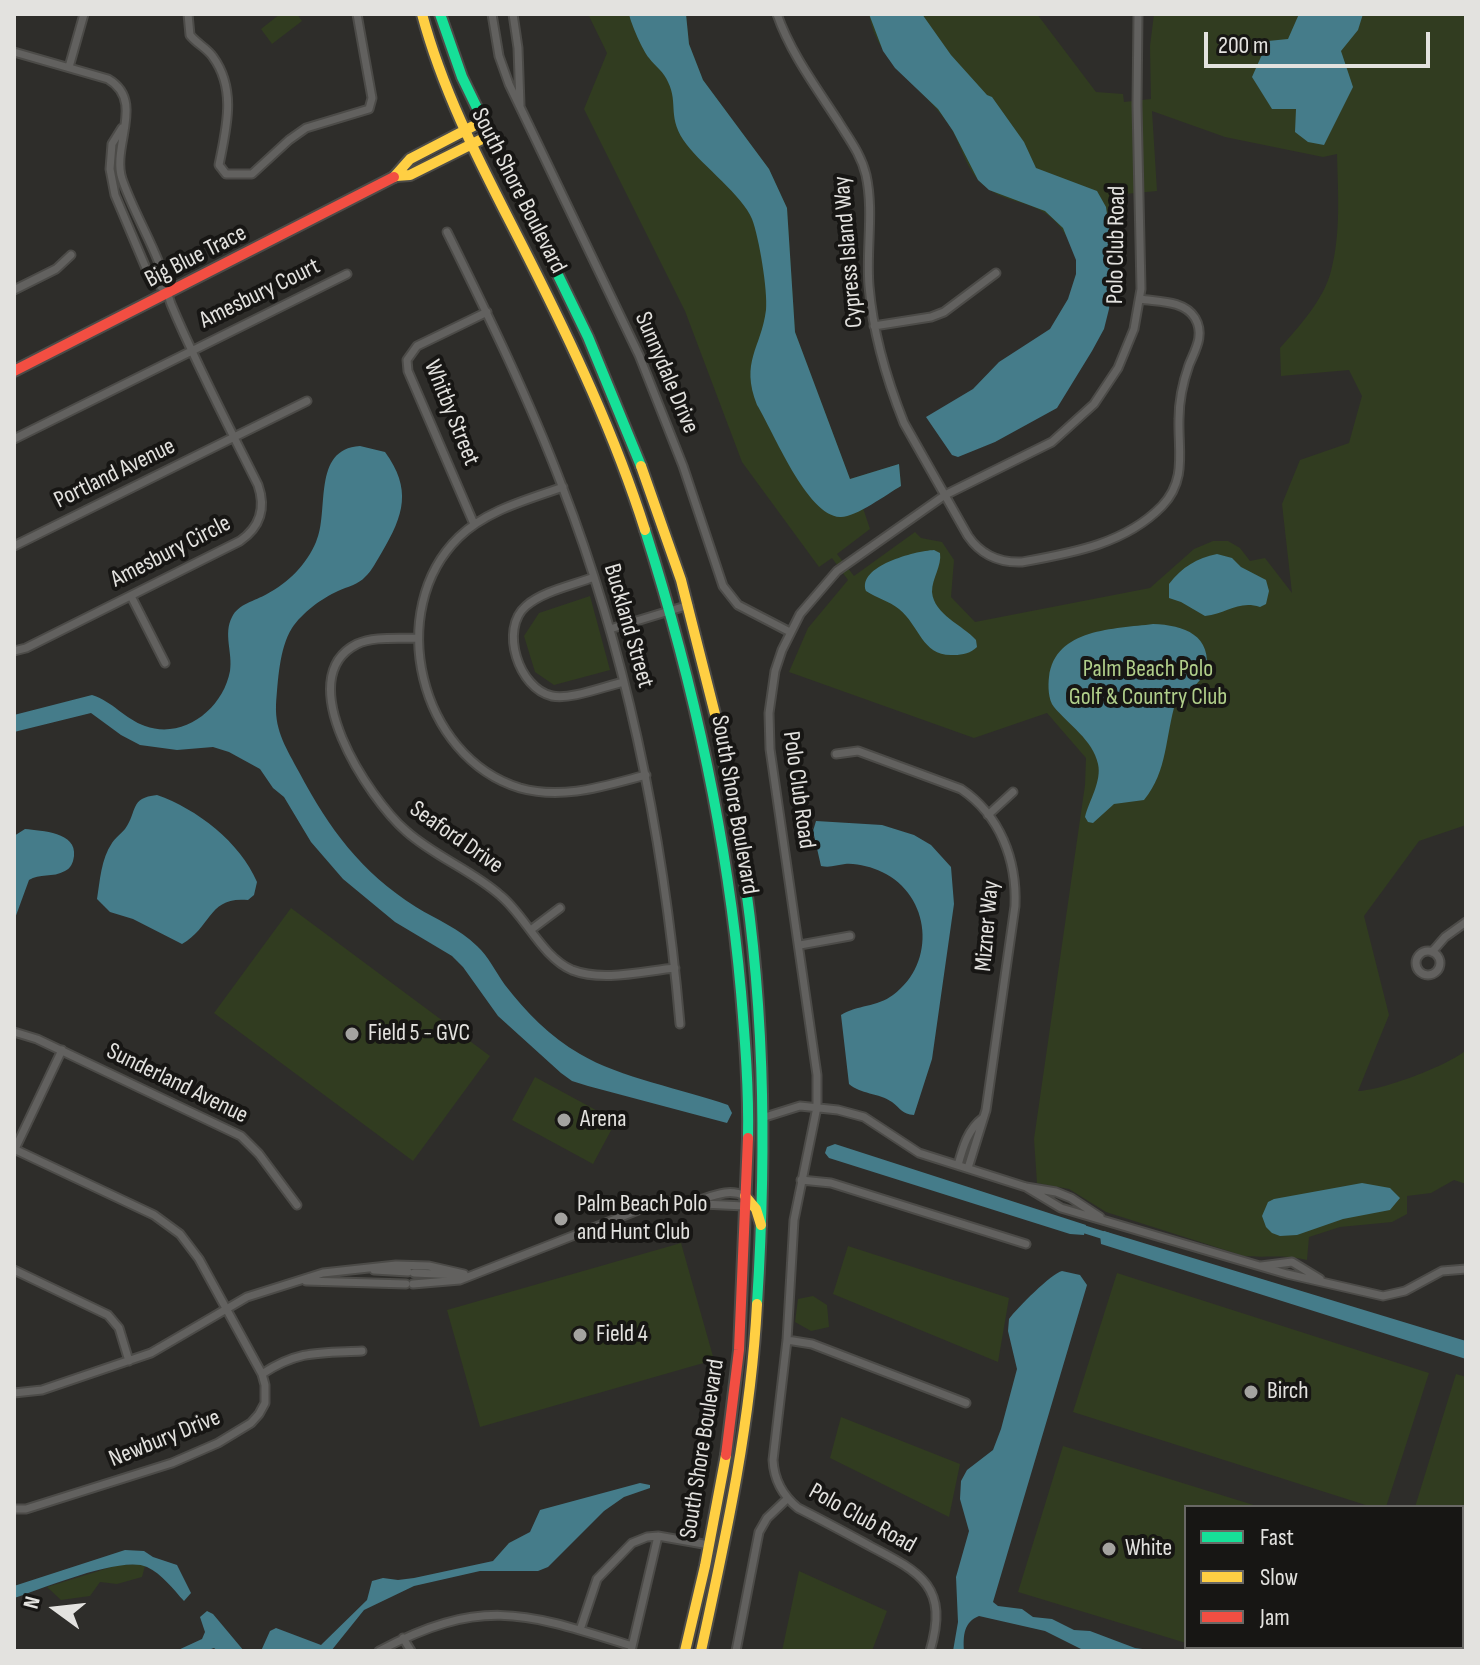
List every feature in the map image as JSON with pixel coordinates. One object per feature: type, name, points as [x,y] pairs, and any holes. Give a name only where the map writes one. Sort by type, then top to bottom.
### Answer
[{"type":"street","points":[[69,67],[84,14]]},
{"type":"street","points":[[188,14],[190,35],[215,59],[224,85],[230,111],[219,165],[221,171],[231,175],[252,174],[293,136],[316,123],[369,109],[372,98],[357,14]]},
{"type":"street","name":"South Shore Boulevard","points":[[422,14],[434,59],[470,146],[561,321],[631,490],[670,610],[707,758],[730,888],[747,1099],[742,1307],[735,1380],[709,1545],[685,1651]]},
{"type":"street","name":"South Shore Boulevard","points":[[440,14],[455,61],[605,372],[648,482],[689,605],[724,751],[747,881],[765,1117],[759,1302],[745,1434],[724,1553],[701,1651]]},
{"type":"street","name":"Sunnydale Drive","points":[[492,14],[499,56],[520,108],[639,355],[683,466],[726,591],[738,605],[790,632]]},
{"type":"street","name":"Sunnydale Drive","points":[[513,14],[518,48],[520,108]]},
{"type":"street","name":"Cypress Island Way","points":[[777,14],[794,50],[862,162],[868,189],[869,284],[874,326],[884,370],[904,423],[975,546],[990,557],[1013,563],[1028,561],[1118,539],[1163,505],[1175,488],[1180,470],[1181,395],[1199,340],[1199,329],[1196,319],[1185,308],[1140,299]]},
{"type":"street","name":"Polo Club Road","points":[[930,1651],[937,1616],[933,1595],[922,1577],[906,1564],[798,1508],[787,1499],[775,1478],[773,1460],[787,1340],[794,1220],[817,1107],[817,1075],[768,727],[775,671],[790,632],[808,602],[837,571],[945,495],[1040,450],[1079,420],[1094,404],[1118,368],[1134,329],[1140,299],[1138,14]]},
{"type":"street","points":[[14,52],[108,79],[117,85],[127,106],[120,146],[121,176],[161,266],[168,294]]},
{"type":"street","name":"Big Blue Trace","points":[[14,371],[396,176],[410,159],[483,121]]},
{"type":"street","points":[[125,123],[112,144],[110,169],[115,195],[148,273],[168,294]]},
{"type":"street","name":"Big Blue Trace","points":[[396,176],[410,175],[490,135]]},
{"type":"street","name":"Buckland Street","points":[[447,232],[536,419],[563,487],[610,629],[646,775],[665,884],[680,1024]]},
{"type":"street","points":[[14,290],[56,269],[71,255]]},
{"type":"street","points":[[874,326],[944,312],[996,273]]},
{"type":"street","name":"Amesbury Court","points":[[191,351],[347,274]]},
{"type":"street","name":"Amesbury Circle","points":[[14,651],[240,541],[256,527],[262,511],[261,495],[191,351],[168,294]]},
{"type":"street","name":"Whitby Street","points":[[474,524],[408,371],[407,360],[417,346],[487,312]]},
{"type":"street","points":[[14,439],[191,351]]},
{"type":"street","name":"Portland Avenue","points":[[14,546],[307,401]]},
{"type":"street","points":[[563,487],[498,511],[474,524],[448,548],[429,577],[419,610],[417,638],[422,669],[444,728],[465,755],[492,776],[519,787],[561,793],[587,790],[646,775]]},
{"type":"street","points":[[594,577],[527,605],[514,625],[514,643],[525,676],[542,693],[565,697],[624,682]]},
{"type":"street","points":[[131,596],[165,663]]},
{"type":"street","points":[[610,629],[689,605]]},
{"type":"street","name":"Seaford Drive","points":[[417,638],[368,640],[352,647],[339,659],[329,686],[330,698],[351,759],[396,823],[425,847],[489,886],[508,902],[554,958],[583,973],[596,975],[675,968]]},
{"type":"street","name":"Mizner Way","points":[[836,754],[858,751],[948,783],[972,797],[988,815],[1009,851],[1016,890],[983,1118],[968,1168]]},
{"type":"street","points":[[988,815],[1013,792]]},
{"type":"street","points":[[532,929],[560,908]]},
{"type":"street","points":[[1432,952],[1445,937],[1466,922]]},
{"type":"street","points":[[800,945],[850,936]]},
{"type":"street","name":"Sunderland Avenue","points":[[14,1032],[62,1050],[241,1136],[259,1154],[297,1205]]},
{"type":"street","points":[[62,1050],[14,1149],[168,1224],[191,1246],[262,1374],[283,1360],[302,1354],[362,1351]]},
{"type":"street","points":[[765,1117],[800,1106],[870,1119],[914,1150],[1026,1187],[1071,1198],[1106,1221]]},
{"type":"street","name":"Mizner Way","points":[[958,1165],[969,1134],[983,1118]]},
{"type":"street","points":[[299,1281],[410,1284],[460,1280],[659,1202],[697,1201],[714,1206],[746,1201],[765,1180]]},
{"type":"street","points":[[801,1180],[831,1183],[1026,1244]]},
{"type":"street","points":[[1026,1187],[1061,1208],[1259,1266],[1383,1296],[1405,1291],[1442,1271],[1466,1269]]},
{"type":"street","points":[[697,1201],[722,1192],[738,1192],[756,1209],[763,1229]]},
{"type":"street","points":[[1259,1266],[1292,1262],[1323,1281]]},
{"type":"street","points":[[14,1393],[42,1390],[129,1361],[169,1344],[226,1308],[267,1290],[323,1273],[396,1265],[429,1266],[464,1274]]},
{"type":"street","points":[[353,1269],[477,1273]]},
{"type":"street","points":[[14,1270],[113,1318],[129,1361]]},
{"type":"street","points":[[787,1340],[812,1344],[966,1403]]},
{"type":"street","name":"Newbury Drive","points":[[14,1509],[26,1509],[172,1463],[218,1443],[251,1423],[259,1414],[266,1398],[262,1374]]},
{"type":"street","points":[[736,1651],[759,1532],[767,1518],[787,1499]]},
{"type":"street","points":[[580,1630],[594,1584],[632,1543],[658,1536],[709,1545]]},
{"type":"street","points":[[379,1651],[443,1622],[492,1615],[535,1617],[632,1648],[658,1536]]},
{"type":"street","points":[[403,1638],[411,1651]]},
{"type":"green space","points":[[280,14],[297,14],[302,21],[272,44],[261,29]]},
{"type":"green space","name":"Palm Beach Polo Golf & Country Club","points":[[588,14],[686,14],[689,44],[703,80],[769,169],[787,208],[795,332],[850,479],[899,464],[901,486],[863,508],[870,529],[837,554],[854,576],[915,532],[921,538],[942,542],[954,560],[951,597],[975,622],[1150,588],[1194,549],[1213,541],[1228,541],[1240,548],[1250,561],[1265,558],[1292,593],[1282,504],[1300,460],[1349,443],[1362,396],[1349,370],[1281,376],[1280,348],[1317,302],[1331,271],[1338,228],[1337,154],[1323,157],[1225,137],[1152,111],[1157,191],[1125,194],[1105,215],[1070,242],[1049,216],[1003,197],[980,182],[967,163],[951,128],[882,48],[869,14],[1037,14],[1096,92],[1123,94],[1124,102],[1151,99],[1150,46],[1154,14],[1466,14],[1466,825],[1419,841],[1364,916],[1389,1015],[1358,1091],[1414,1076],[1466,1050],[1466,1184],[1454,1180],[1431,1193],[1407,1196],[1407,1214],[1392,1222],[1340,1227],[1309,1237],[1307,1260],[1244,1256],[1106,1212],[1069,1189],[1037,1183],[1034,1139],[1085,785],[1086,758],[1047,713],[974,738],[789,672],[808,628],[848,580],[832,558],[819,567],[742,462],[685,311],[584,109],[607,53]]},
{"type":"green space","points":[[590,596],[610,670],[554,685],[535,672],[524,636],[539,613]]},
{"type":"green space","name":"Field 5 - GVC","points":[[291,908],[490,1056],[413,1161],[214,1013]]},
{"type":"green space","name":"Arena","points":[[535,1077],[616,1121],[593,1164],[512,1120]]},
{"type":"green space","name":"Field 4","points":[[681,1243],[714,1360],[480,1427],[447,1310]]},
{"type":"green space","points":[[848,1246],[1009,1298],[998,1362],[833,1294]]},
{"type":"green space","name":"Birch","points":[[1117,1273],[1429,1373],[1387,1505],[1366,1505],[1073,1412]]},
{"type":"green space","points":[[813,1296],[827,1305],[829,1327],[811,1331],[795,1322],[798,1299]]},
{"type":"green space","points":[[1456,1374],[1466,1377],[1464,1592],[1464,1505],[1416,1505]]},
{"type":"green space","points":[[841,1417],[960,1464],[949,1517],[830,1458]]},
{"type":"green space","name":"White","points":[[1063,1446],[1254,1505],[1184,1505],[1184,1642],[1018,1592]]},
{"type":"green space","points":[[118,1565],[145,1566],[142,1577],[117,1584],[100,1582],[90,1596],[61,1600],[47,1587]]},
{"type":"green space","points":[[799,1571],[887,1611],[872,1651],[782,1651]]},
{"type":"water","points":[[629,14],[686,14],[689,44],[703,80],[769,169],[787,208],[795,332],[850,479],[899,464],[901,486],[854,514],[840,517],[815,503],[792,470],[757,405],[752,390],[751,366],[766,301],[752,219],[732,191],[694,153],[681,135],[668,82],[644,50]]},
{"type":"water","points":[[869,14],[922,14],[951,55],[992,97],[1024,142],[1036,168],[1097,191],[1106,207],[1114,260],[1109,309],[1104,329],[1092,351],[1057,408],[995,442],[958,457],[952,455],[926,417],[973,389],[999,362],[1050,329],[1068,299],[1076,274],[1076,260],[1063,228],[1045,211],[989,190],[978,180],[938,109],[895,68],[883,51]]},
{"type":"water","points":[[1299,14],[1363,14],[1358,30],[1341,51],[1353,87],[1324,145],[1308,142],[1295,132],[1296,109],[1272,109],[1252,77],[1268,41],[1288,39]]},
{"type":"water","points":[[360,446],[385,452],[394,465],[402,490],[400,514],[390,539],[368,575],[313,606],[296,622],[284,646],[276,705],[277,724],[299,772],[335,831],[363,864],[396,893],[470,940],[485,955],[513,995],[549,1032],[580,1054],[614,1070],[728,1105],[732,1113],[727,1123],[588,1086],[572,1081],[561,1073],[498,1016],[452,956],[395,922],[343,879],[311,842],[284,797],[273,788],[260,769],[229,752],[213,747],[177,750],[140,745],[91,713],[14,732],[14,715],[92,695],[138,723],[159,729],[187,725],[210,709],[226,685],[230,671],[228,630],[232,617],[243,606],[282,584],[302,565],[320,529],[328,470],[334,458],[345,450]]},
{"type":"water","points":[[934,550],[940,553],[940,558],[932,587],[934,600],[943,613],[976,640],[977,647],[967,653],[957,655],[935,651],[899,609],[866,591],[870,574],[879,567],[914,553]]},
{"type":"water","points":[[1217,554],[1232,558],[1241,567],[1266,580],[1269,591],[1266,604],[1260,607],[1239,606],[1205,616],[1169,598],[1169,584],[1179,573],[1196,561]]},
{"type":"water","points":[[1153,624],[1175,627],[1194,635],[1205,649],[1206,673],[1187,695],[1176,701],[1162,765],[1144,800],[1114,804],[1093,823],[1088,822],[1085,817],[1097,784],[1098,764],[1086,740],[1052,704],[1049,677],[1054,661],[1062,649],[1089,634]]},
{"type":"water","points":[[157,795],[187,809],[216,829],[240,854],[257,882],[254,895],[248,900],[235,900],[217,908],[182,944],[133,919],[110,912],[97,899],[108,849],[125,829],[138,802]]},
{"type":"water","points":[[816,821],[882,825],[914,835],[931,845],[951,867],[954,904],[932,1059],[914,1115],[904,1112],[887,1099],[849,1084],[841,1015],[887,999],[907,981],[917,966],[922,948],[919,913],[911,896],[882,872],[854,864],[821,866],[813,831]]},
{"type":"water","points":[[25,829],[64,837],[70,842],[74,856],[65,871],[29,880],[14,921],[14,836]]},
{"type":"water","points":[[835,1144],[1086,1225],[1084,1235],[1070,1234],[829,1158],[825,1153],[827,1147]]},
{"type":"water","points":[[1362,1183],[1390,1188],[1400,1198],[1390,1210],[1343,1219],[1297,1235],[1280,1236],[1266,1227],[1262,1216],[1268,1202],[1274,1199]]},
{"type":"water","points":[[1104,1231],[1466,1341],[1466,1359],[1101,1244],[1100,1234]]},
{"type":"water","points":[[1062,1271],[1080,1275],[1087,1285],[993,1602],[998,1606],[1022,1609],[1033,1617],[1052,1619],[1074,1630],[1090,1631],[1135,1648],[1157,1651],[1081,1649],[1045,1631],[979,1616],[970,1622],[966,1630],[964,1651],[953,1651],[958,1622],[956,1577],[969,1531],[960,1499],[961,1481],[967,1470],[993,1450],[1001,1429],[1017,1369],[1008,1331],[1009,1319],[1043,1284]]},
{"type":"water","points":[[640,1483],[650,1485],[650,1488],[624,1497],[604,1511],[548,1567],[538,1571],[480,1571],[414,1586],[364,1610],[331,1651],[261,1651],[270,1631],[276,1628],[321,1645],[367,1600],[372,1581],[414,1578],[493,1561],[509,1543],[530,1532],[540,1510]]},
{"type":"water","points":[[125,1550],[144,1551],[177,1565],[191,1593],[184,1601],[158,1574],[147,1567],[135,1565],[101,1569],[14,1598],[14,1586]]},
{"type":"water","points":[[207,1611],[244,1651],[218,1651],[214,1648],[176,1651],[202,1639],[205,1632],[200,1617]]},
{"type":"waterway","points":[[1077,1227],[1109,1237]]},
{"type":"traffic: fast","points":[[440,14],[462,77],[588,337],[641,466]]},
{"type":"traffic: fast","points":[[645,530],[693,701],[727,874],[741,992],[748,1138]]},
{"type":"traffic: fast","points":[[737,832],[753,949],[761,1067],[762,1186],[757,1304]]},
{"type":"traffic: slow","points":[[422,14],[442,77],[482,167],[592,390],[645,530]]},
{"type":"traffic: slow","points":[[394,177],[410,159],[483,121]]},
{"type":"traffic: slow","points":[[396,176],[410,175],[490,135]]},
{"type":"traffic: slow","points":[[641,466],[681,580],[719,730],[737,832]]},
{"type":"traffic: slow","points":[[745,1196],[756,1209],[761,1225]]},
{"type":"traffic: slow","points":[[701,1651],[743,1435],[757,1304]]},
{"type":"traffic: slow","points":[[685,1651],[726,1455]]},
{"type":"traffic: jam","points":[[14,371],[394,177]]},
{"type":"traffic: jam","points":[[726,1455],[739,1350],[748,1138]]},
{"type":"place","name":"Field 5 - GVC","points":[[352,1034]]},
{"type":"place","name":"Arena","points":[[564,1120]]},
{"type":"place","name":"Palm Beach Polo and Hunt Club","points":[[561,1219]]},
{"type":"place","name":"Field 4","points":[[580,1335]]},
{"type":"place","name":"Birch","points":[[1251,1392]]},
{"type":"place","name":"White","points":[[1109,1549]]}]
